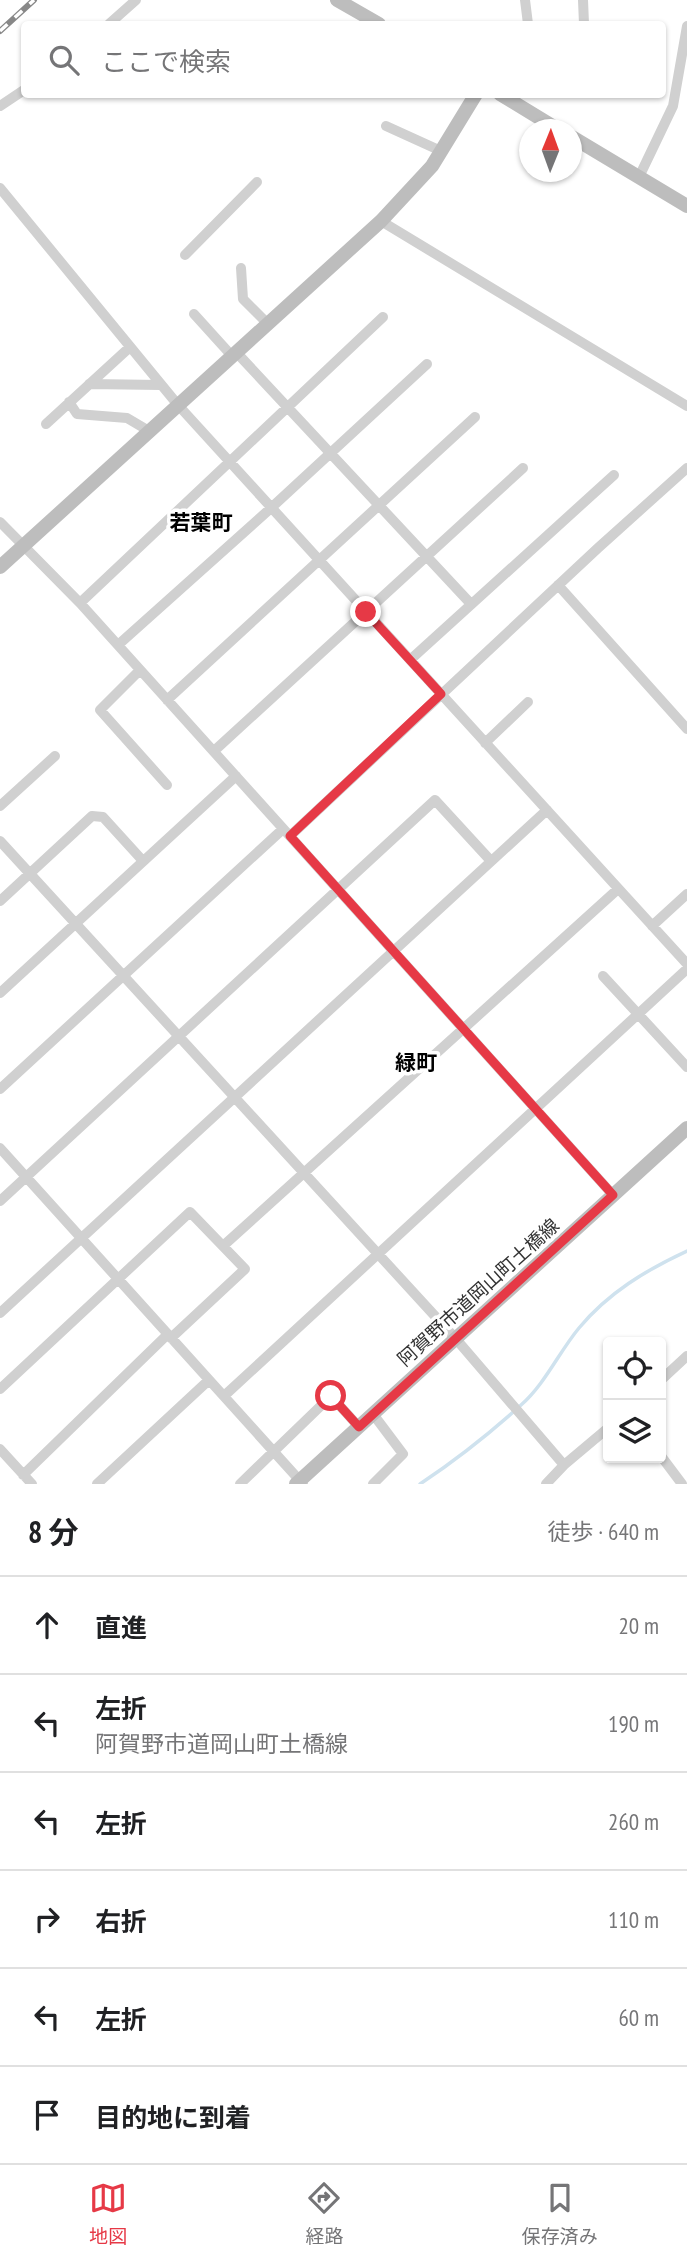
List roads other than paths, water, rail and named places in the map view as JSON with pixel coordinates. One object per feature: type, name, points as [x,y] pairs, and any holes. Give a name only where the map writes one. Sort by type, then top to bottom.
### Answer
[{"type":"street","points":[[112,21],[136,0]]},
{"type":"street","points":[[337,0],[374,21]]},
{"type":"street","points":[[525,0],[528,21]]},
{"type":"street","points":[[583,0],[584,21]]},
{"type":"street","points":[[639,177],[673,106],[687,26]]},
{"type":"street","points":[[0,106],[21,92]]},
{"type":"street","points":[[0,567],[381,222],[416,185],[474,98]]},
{"type":"street","points":[[510,98],[542,119]]},
{"type":"street","points":[[386,126],[441,151]]},
{"type":"street","points":[[582,143],[687,205]]},
{"type":"street","points":[[185,255],[257,182]]},
{"type":"street","points":[[0,188],[178,405],[687,966],[224,1396]]},
{"type":"street","points":[[381,222],[687,406]]},
{"type":"street","points":[[241,268],[243,299],[268,324]]},
{"type":"street","points":[[194,314],[331,453],[471,604]]},
{"type":"street","points":[[80,603],[383,317]]},
{"type":"street","points":[[46,424],[130,347]]},
{"type":"street","points":[[118,645],[427,364]]},
{"type":"street","points":[[89,384],[161,385]]},
{"type":"street","points":[[69,402],[77,414],[127,418],[149,431]]},
{"type":"street","points":[[167,700],[475,417]]},
{"type":"street","points":[[214,751],[523,468]]},
{"type":"street","points":[[0,1089],[441,694],[687,468]]},
{"type":"street","points":[[410,660],[614,475]]},
{"type":"street","points":[[0,522],[80,603],[613,1195]]},
{"type":"street","points":[[558,585],[687,729]]},
{"type":"street","points":[[140,670],[100,710],[167,785]]},
{"type":"street","points":[[485,743],[528,702]]},
{"type":"street","points":[[0,806],[55,756]]},
{"type":"street","points":[[0,993],[236,776]]},
{"type":"street","points":[[0,1201],[435,800],[491,861]]},
{"type":"street","points":[[0,1313],[547,810]]},
{"type":"street","points":[[0,901],[92,816],[103,817],[143,861]]},
{"type":"street","points":[[0,841],[456,1339],[564,1465]]},
{"type":"street","points":[[223,1246],[618,889]]},
{"type":"street","points":[[652,926],[687,894]]},
{"type":"street","points":[[603,976],[687,1067]]},
{"type":"street","name":"阿賀野市道岡山町土橋線","points":[[300,1483],[687,1128]]},
{"type":"street","points":[[0,1149],[300,1483]]},
{"type":"street","points":[[0,1389],[190,1212],[245,1269],[23,1475]]},
{"type":"street","points":[[666,1375],[687,1356]]},
{"type":"street","points":[[97,1484],[209,1380]]},
{"type":"street","points":[[240,1484],[331,1396],[359,1427]]},
{"type":"street","points":[[373,1414],[403,1454],[373,1484]]},
{"type":"street","points":[[546,1484],[603,1432]]},
{"type":"street","points":[[0,1449],[32,1484]]},
{"type":"street","points":[[666,1463],[682,1484]]},
{"type":"waterway","points":[[420,1484],[472,1446],[530,1397],[579,1328],[602,1304],[642,1274],[687,1251]]},
{"type":"railway","points":[[0,31],[34,0]]},
{"type":"district","name":"若葉町","points":[[201,523]]},
{"type":"district","name":"緑町","points":[[416,1063]]}]
